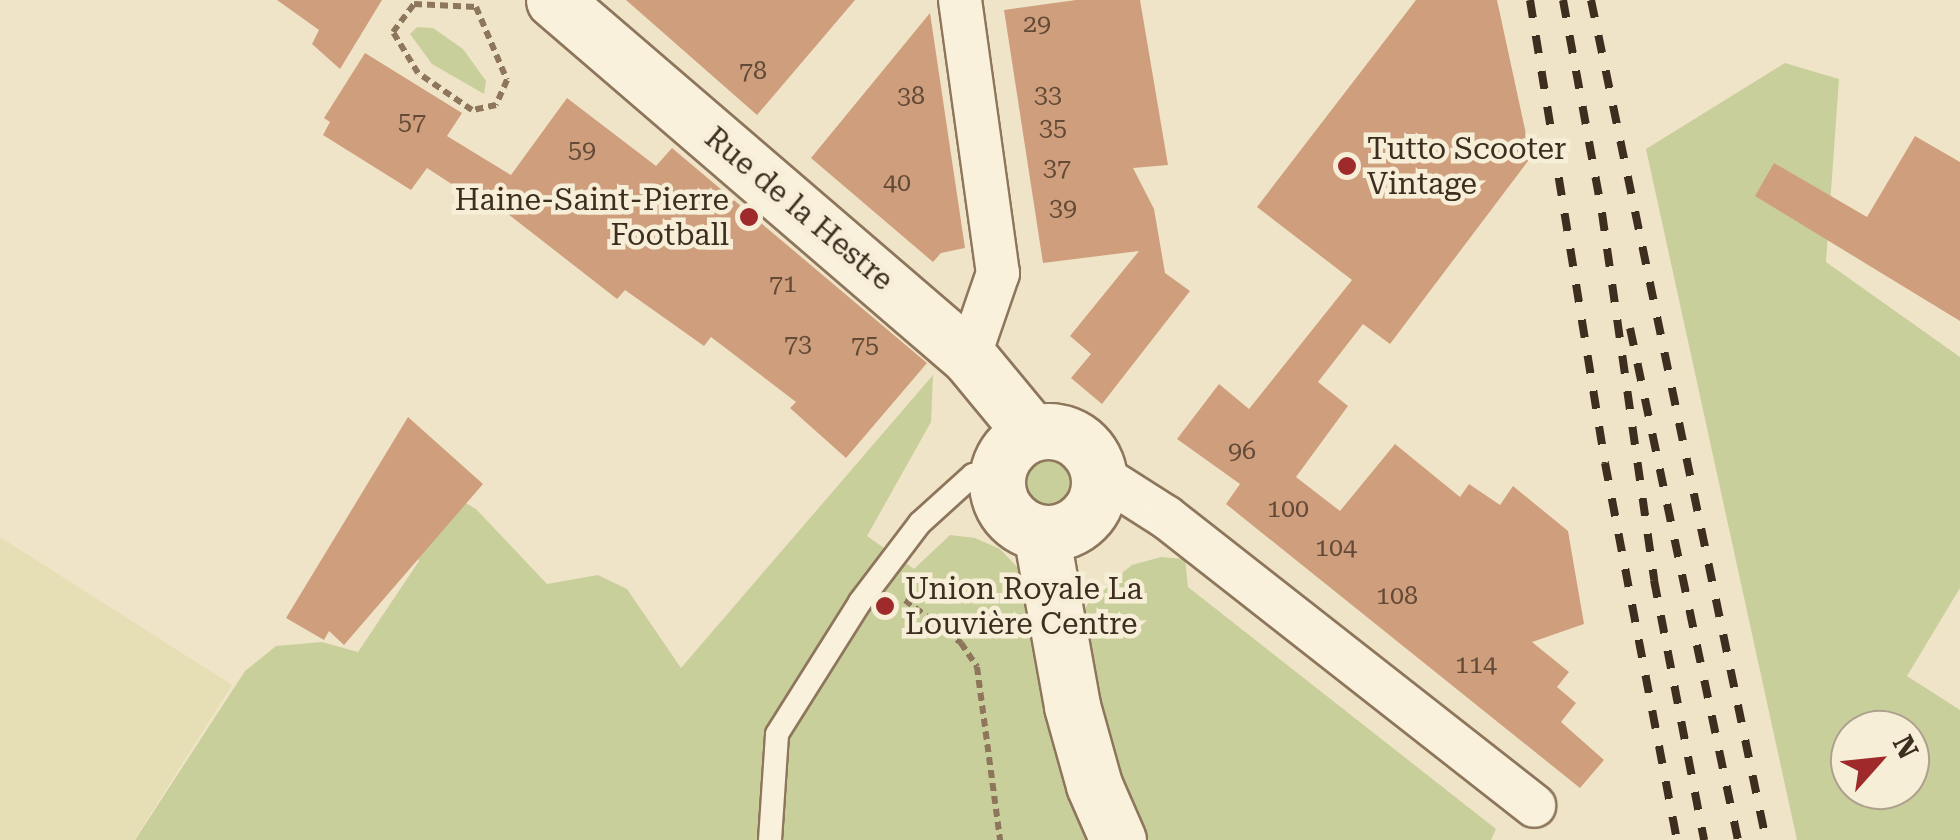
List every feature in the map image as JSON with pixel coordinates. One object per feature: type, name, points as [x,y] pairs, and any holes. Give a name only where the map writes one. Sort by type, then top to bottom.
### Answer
[{"type":"street","name":"Rue de la Hestre","points":[[554,0],[969,358],[1031,432]]},
{"type":"street","points":[[960,0],[998,273],[969,358]]},
{"type":"street","points":[[1100,475],[1091,511],[1077,525],[1041,533],[1005,510],[996,482],[1011,445],[1031,432],[1058,430],[1077,438],[1100,475],[1166,517],[1534,806]]},
{"type":"street","points":[[1041,533],[1072,706],[1094,785],[1118,840]]},
{"type":"lane","points":[[770,840],[777,734],[875,579],[920,523],[973,475],[996,482]]},
{"type":"path","points":[[476,8],[482,0]]},
{"type":"path","points":[[414,4],[476,8],[507,80],[507,92],[484,110],[442,94],[418,73],[392,32],[414,4]]},
{"type":"path","points":[[875,579],[942,627],[978,667],[1000,840]]},
{"type":"shaded area","points":[[0,537],[232,685],[134,840],[0,840]]},
{"type":"green space","points":[[417,27],[433,28],[463,49],[486,81],[484,94],[432,64],[410,34]]},
{"type":"green space","points":[[1785,63],[1839,79],[1826,262],[1960,357],[1960,588],[1907,676],[1960,710],[1960,840],[1797,840],[1646,149]]},
{"type":"green space","points":[[933,375],[931,422],[867,536],[914,569],[950,535],[975,538],[1000,549],[1073,626],[1094,595],[1132,565],[1161,557],[1185,559],[1188,587],[1496,829],[1491,840],[135,840],[245,671],[276,646],[322,642],[358,652],[419,561],[411,542],[442,489],[476,509],[547,584],[598,575],[627,589],[681,668]]},
{"type":"green space","points":[[1046,452],[1066,460],[1074,480],[1066,500],[1046,508],[1026,500],[1018,480],[1026,460]]},
{"type":"building","points":[[277,0],[382,0],[340,69],[312,44],[319,30]]},
{"type":"building","points":[[626,0],[855,0],[757,115]]},
{"type":"building","points":[[1076,0],[1140,0],[1168,165],[1133,168],[1154,209],[1165,273],[1190,291],[1102,404],[1071,378],[1091,354],[1070,336],[1139,251],[1043,263],[1004,10]]},
{"type":"building","points":[[1416,0],[1497,0],[1531,157],[1390,344],[1363,324],[1318,382],[1348,406],[1296,477],[1340,511],[1395,444],[1460,497],[1469,484],[1500,505],[1513,486],[1568,531],[1584,624],[1532,642],[1569,672],[1557,687],[1576,703],[1561,722],[1604,760],[1580,788],[1226,504],[1240,484],[1177,439],[1219,384],[1249,409],[1352,280],[1257,207]]},
{"type":"building","points":[[930,13],[965,248],[941,253],[933,262],[811,158]]},
{"type":"building","points":[[365,53],[462,113],[447,136],[511,175],[567,98],[656,166],[672,148],[927,363],[846,458],[790,408],[796,402],[711,337],[704,346],[625,290],[617,299],[503,210],[499,215],[427,168],[411,190],[323,135],[330,122],[324,118]]},
{"type":"building","points":[[1915,136],[1960,162],[1960,321],[1755,196],[1774,163],[1867,217]]},
{"type":"building","points":[[408,417],[483,484],[344,645],[329,631],[324,640],[286,618]]},
{"type":"railway","points":[[1530,0],[1605,463],[1677,840]]},
{"type":"railway","points":[[1563,0],[1602,213],[1654,580],[1704,840]]},
{"type":"railway","points":[[1591,0],[1766,840]]},
{"type":"railway","points":[[1630,328],[1738,840]]},
{"type":"place","name":"Tutto Scooter Vintage","points":[[1347,166]]},
{"type":"place","name":"Haine-Saint-Pierre Football","points":[[749,217]]},
{"type":"place","name":"Union Royale La Louvière Centre","points":[[885,606]]}]
